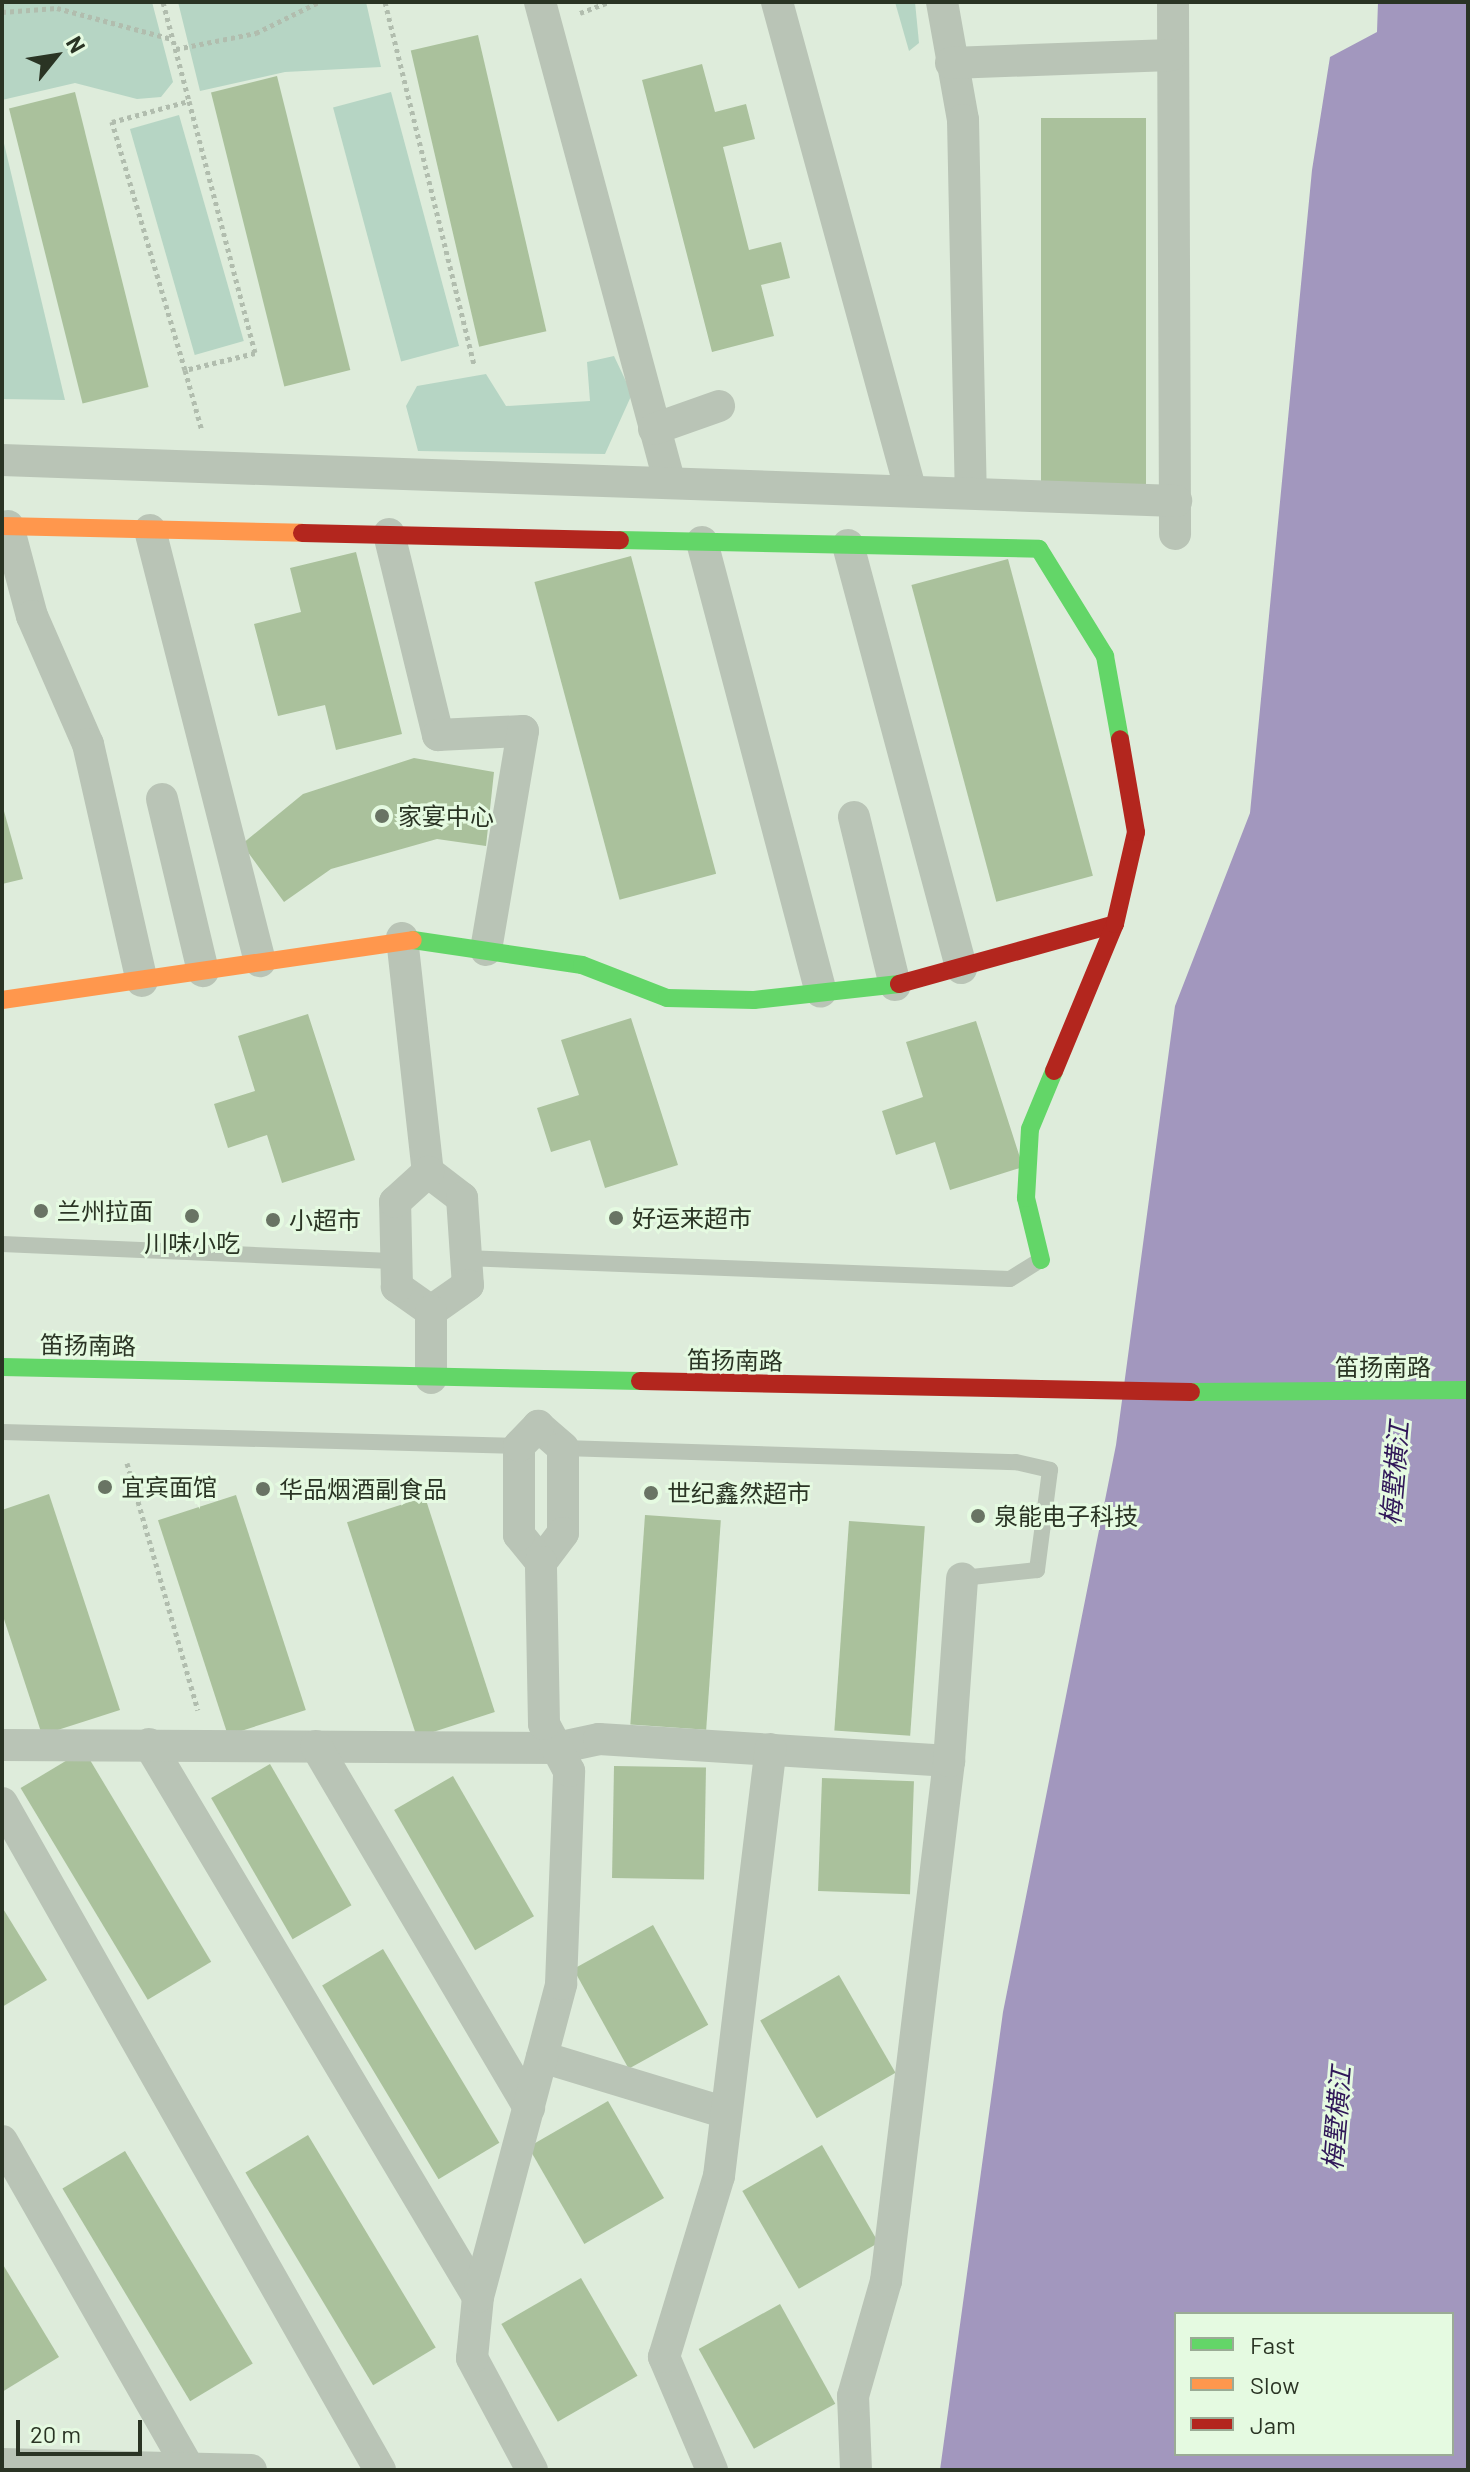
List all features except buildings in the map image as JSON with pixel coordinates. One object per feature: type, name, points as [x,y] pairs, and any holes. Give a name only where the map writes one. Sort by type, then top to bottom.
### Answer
[{"type":"street","points":[[540,2],[669,481]]},
{"type":"street","points":[[777,2],[910,488]]},
{"type":"street","points":[[942,2],[963,120],[971,490]]},
{"type":"street","points":[[1173,2],[1175,534]]},
{"type":"street","points":[[951,63],[1171,55]]},
{"type":"street","points":[[654,429],[719,406]]},
{"type":"street","points":[[2,460],[212,470],[971,490],[1176,501]]},
{"type":"street","points":[[142,981],[88,744],[32,616],[5,526],[1039,549],[1105,656],[1136,832],[1115,924],[1030,1129],[1026,1198],[1041,1260]]},
{"type":"street","points":[[150,530],[260,961]]},
{"type":"street","points":[[389,534],[438,735],[523,731],[486,950]]},
{"type":"street","points":[[702,542],[821,992]]},
{"type":"street","points":[[848,545],[961,968]]},
{"type":"street","points":[[162,799],[203,971]]},
{"type":"street","points":[[854,817],[895,985]]},
{"type":"street","points":[[2,1000],[142,981],[402,938],[582,965],[667,998],[821,992],[895,985],[1115,924]]},
{"type":"street","points":[[402,938],[428,1172],[462,1198],[468,1285],[431,1311]]},
{"type":"street","points":[[428,1172],[395,1202],[397,1287],[431,1311]]},
{"type":"street","points":[[431,1311],[431,1378]]},
{"type":"street","name":"笛扬南路","points":[[2,1367],[1112,1392],[1468,1390]]},
{"type":"street","points":[[532,2470],[472,2358],[478,2297],[561,1984],[569,1771],[544,1724],[541,1562],[519,1535],[528,1436],[539,1380]]},
{"type":"street","points":[[528,1436],[563,1448],[563,1533],[541,1562]]},
{"type":"street","points":[[856,2470],[853,2396],[886,2281],[949,1761],[962,1578]]},
{"type":"street","points":[[2,1745],[557,1748],[599,1739],[949,1761]]},
{"type":"street","points":[[149,1744],[478,2297]]},
{"type":"street","points":[[316,1746],[529,2108]]},
{"type":"street","points":[[712,2470],[664,2357],[719,2176],[771,1749]]},
{"type":"street","points":[[2,1803],[380,2470]]},
{"type":"street","points":[[542,2057],[726,2113]]},
{"type":"street","points":[[2,2141],[189,2469]]},
{"type":"street","points":[[2,2464],[41,2468],[251,2470]]},
{"type":"lane","points":[[2,1244],[397,1261]]},
{"type":"lane","points":[[465,1258],[1010,1279],[1041,1260]]},
{"type":"lane","points":[[2,1432],[528,1436]]},
{"type":"lane","points":[[563,1448],[1016,1462],[1050,1470],[1037,1570],[962,1578]]},
{"type":"path","points":[[163,2],[255,353],[185,370]]},
{"type":"path","points":[[176,49],[256,33],[319,2]]},
{"type":"path","points":[[385,2],[474,364]]},
{"type":"path","points":[[2,12],[57,8],[172,39]]},
{"type":"path","points":[[189,101],[112,122],[212,470]]},
{"type":"path","points":[[128,1434],[127,1471],[208,1745]]},
{"type":"green space","points":[[2,2],[152,2],[173,82],[161,97],[137,99],[75,83],[2,100]]},
{"type":"green space","points":[[178,2],[366,2],[381,67],[285,72],[200,91]]},
{"type":"green space","points":[[895,2],[915,2],[919,43],[909,51]]},
{"type":"green space","points":[[391,92],[459,346],[401,362],[333,108]]},
{"type":"green space","points":[[179,115],[244,341],[195,355],[130,129]]},
{"type":"green space","points":[[2,135],[65,400],[2,399]]},
{"type":"green space","points":[[614,356],[632,394],[605,454],[418,451],[406,406],[417,386],[486,374],[506,406],[590,401],[587,362]]},
{"type":"water","name":"梅墅横江","points":[[1378,2],[1468,2],[1468,2470],[940,2470],[1003,2012],[1116,1445],[1175,1006],[1250,813],[1312,170],[1330,57],[1377,32]]},
{"type":"traffic: fast","points":[[620,540],[1039,549],[1105,656],[1120,739]]},
{"type":"traffic: fast","points":[[413,940],[582,965],[667,998],[754,1000],[899,984]]},
{"type":"traffic: fast","points":[[1041,1260],[1026,1198],[1030,1129],[1054,1071]]},
{"type":"traffic: fast","points":[[2,1367],[640,1381]]},
{"type":"traffic: fast","points":[[1191,1392],[1468,1390]]},
{"type":"traffic: slow","points":[[2,526],[302,533]]},
{"type":"traffic: slow","points":[[2,1000],[413,940]]},
{"type":"traffic: jam","points":[[302,533],[620,540]]},
{"type":"traffic: jam","points":[[1054,1071],[1115,924],[1136,832],[1120,739]]},
{"type":"traffic: jam","points":[[899,984],[1115,924]]},
{"type":"traffic: jam","points":[[640,1381],[1191,1392]]},
{"type":"place","name":"家宴中心","points":[[382,816]]},
{"type":"place","name":"兰州拉面","points":[[41,1211]]},
{"type":"place","name":"川味小吃","points":[[192,1216]]},
{"type":"place","name":"好运来超市","points":[[616,1218]]},
{"type":"place","name":"小超市","points":[[273,1220]]},
{"type":"place","name":"宜宾面馆","points":[[105,1487]]},
{"type":"place","name":"华品烟酒副食品","points":[[263,1489]]},
{"type":"place","name":"世纪鑫然超市","points":[[651,1493]]},
{"type":"place","name":"泉能电子科技","points":[[978,1516]]}]
